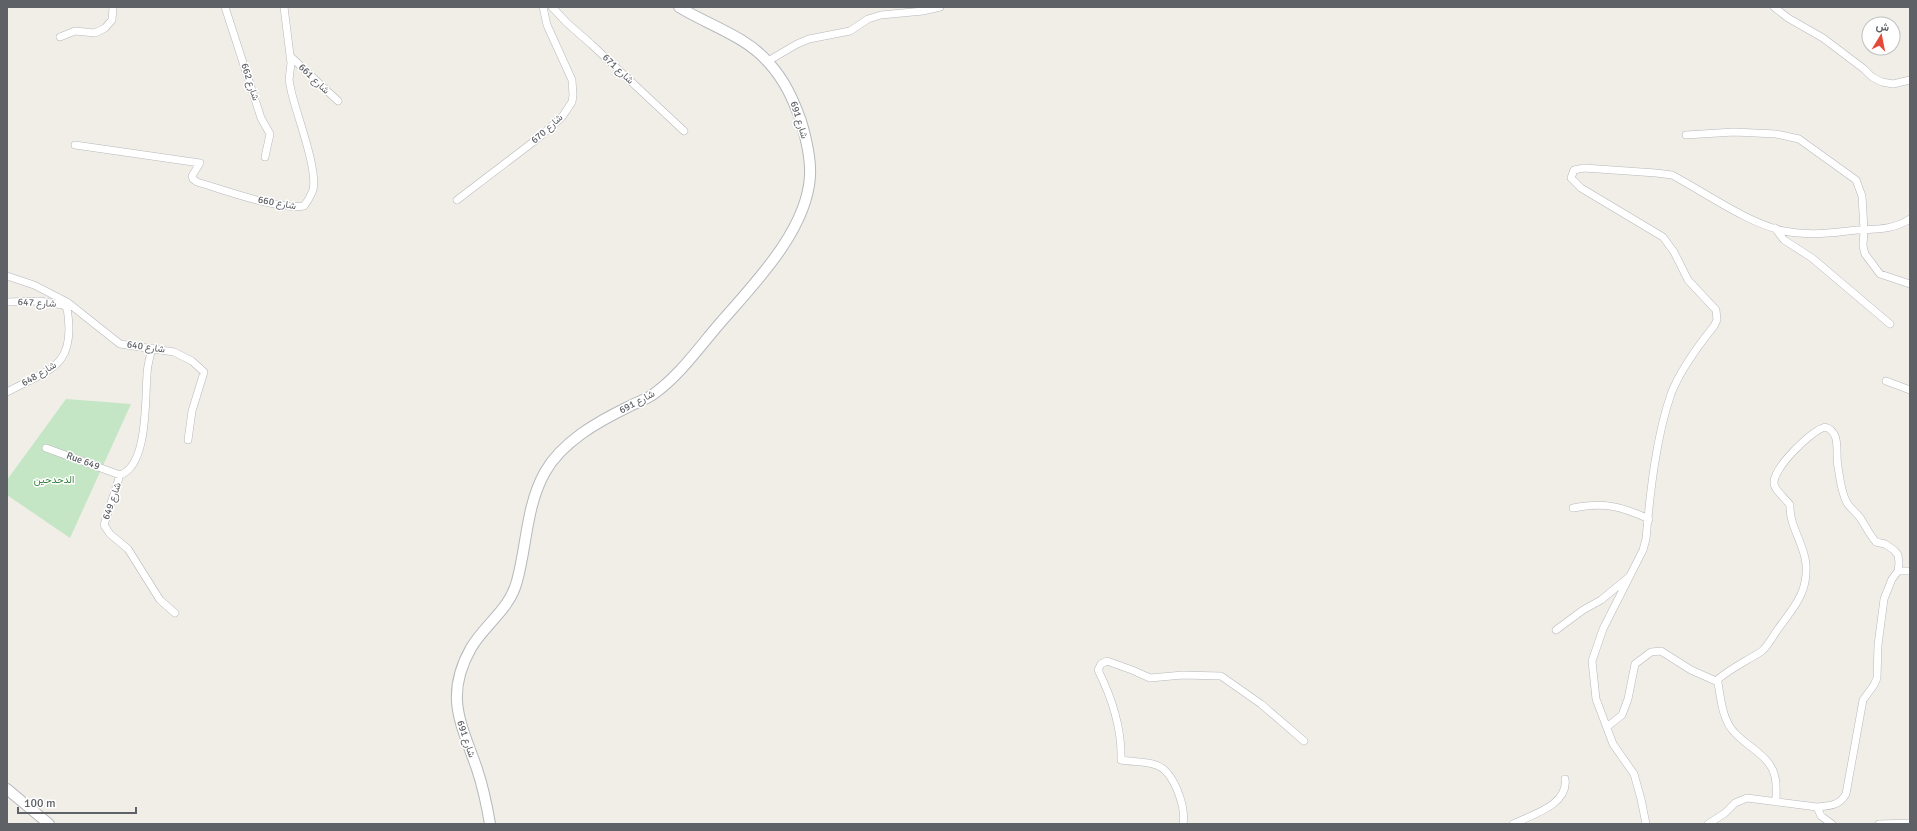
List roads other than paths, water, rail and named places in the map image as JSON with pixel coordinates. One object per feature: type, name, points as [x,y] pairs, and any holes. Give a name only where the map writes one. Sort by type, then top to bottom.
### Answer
[{"type":"main road","name":"شارع 691","points":[[490,824],[478,773],[458,717],[458,677],[471,648],[504,607],[517,582],[532,506],[545,473],[561,450],[572,441],[594,425],[654,395],[678,373],[742,298],[776,255],[792,233],[803,210],[810,175],[808,150],[794,100],[782,79],[755,49],[736,37],[679,7]]},
{"type":"main road","points":[[7,789],[49,824]]},
{"type":"street","points":[[60,37],[75,31],[95,33],[105,28],[112,20],[113,7]]},
{"type":"street","name":"شارع 662","points":[[225,7],[261,118],[270,134],[265,157]]},
{"type":"street","name":"شارع 660","points":[[75,145],[200,164],[192,176],[197,182],[258,200],[292,207],[304,206],[313,189],[312,173],[309,154],[289,80],[291,68],[284,7]]},
{"type":"street","name":"شارع 670","points":[[457,200],[562,117],[572,102],[572,80],[547,25],[543,7]]},
{"type":"street","name":"شارع 671","points":[[552,7],[567,23],[684,131]]},
{"type":"street","points":[[768,62],[797,44],[809,39],[850,32],[868,19],[881,15],[923,11],[940,7]]},
{"type":"street","points":[[1774,7],[1788,18],[1823,38],[1864,68],[1872,77],[1882,82],[1893,84],[1910,80]]},
{"type":"street","name":"شارع 661","points":[[290,56],[338,101]]},
{"type":"street","points":[[1686,135],[1734,132],[1776,134],[1799,140],[1856,180],[1862,196],[1864,230],[1863,246],[1865,254],[1880,274],[1910,284]]},
{"type":"street","points":[[1646,824],[1634,774],[1613,744],[1594,693],[1592,661],[1603,629],[1643,550],[1649,519],[1656,462],[1672,392],[1687,365],[1714,326],[1717,320],[1716,310],[1688,280],[1674,252],[1663,237],[1607,205],[1581,188],[1571,178],[1572,174],[1574,170],[1584,168],[1672,175],[1761,223],[1775,228],[1802,233],[1819,234],[1890,228],[1910,219]]},
{"type":"street","points":[[1775,228],[1784,240],[1822,266],[1890,324]]},
{"type":"street","name":"شارع 640","points":[[7,276],[34,284],[65,303],[120,344],[164,349],[182,355],[192,361],[204,373],[192,411],[188,440]]},
{"type":"street","name":"شارع 647","points":[[7,302],[65,303]]},
{"type":"street","name":"شارع 648","points":[[7,392],[44,374],[64,357],[70,335],[68,308],[65,303]]},
{"type":"street","name":"شارع 649","points":[[152,348],[147,368],[141,444],[131,468],[127,473],[120,475],[119,482],[106,516],[105,528],[128,549],[160,600],[175,612]]},
{"type":"street","points":[[1886,381],[1910,390]]},
{"type":"street","points":[[1708,824],[1725,813],[1735,803],[1747,798],[1817,807],[1834,805],[1843,800],[1846,794],[1863,700],[1874,685],[1877,678],[1878,645],[1884,599],[1892,579],[1898,571],[1898,555],[1894,550],[1885,544],[1876,542],[1861,519],[1847,503],[1840,482],[1835,434],[1829,428],[1825,427],[1820,429],[1791,453],[1775,477],[1774,482],[1776,489],[1790,505],[1790,511],[1796,534],[1804,550],[1806,578],[1801,597],[1763,650],[1716,681]]},
{"type":"street","name":"Rue 649","points":[[46,448],[120,475]]},
{"type":"street","points":[[1573,508],[1595,505],[1621,507],[1649,519]]},
{"type":"street","points":[[1898,571],[1910,571]]},
{"type":"street","points":[[1556,630],[1583,610],[1601,600],[1616,586],[1631,576]]},
{"type":"street","points":[[1607,727],[1622,715],[1628,699],[1635,664],[1650,652],[1661,651],[1691,670],[1718,683],[1724,714],[1733,732],[1763,757],[1771,767],[1775,777],[1776,802]]},
{"type":"street","points":[[1184,824],[1181,797],[1168,774],[1156,765],[1121,760],[1122,743],[1109,690],[1098,670],[1101,664],[1107,661],[1150,678],[1183,675],[1221,676],[1260,704],[1304,741]]},
{"type":"street","points":[[1513,824],[1553,804],[1562,794],[1566,784],[1565,780]]},
{"type":"street","points":[[1817,807],[1821,816],[1832,824]]},
{"type":"street","points":[[1879,824],[1910,823]]},
{"type":"park label","name":"الدحدحين","points":[[54,480]]}]
